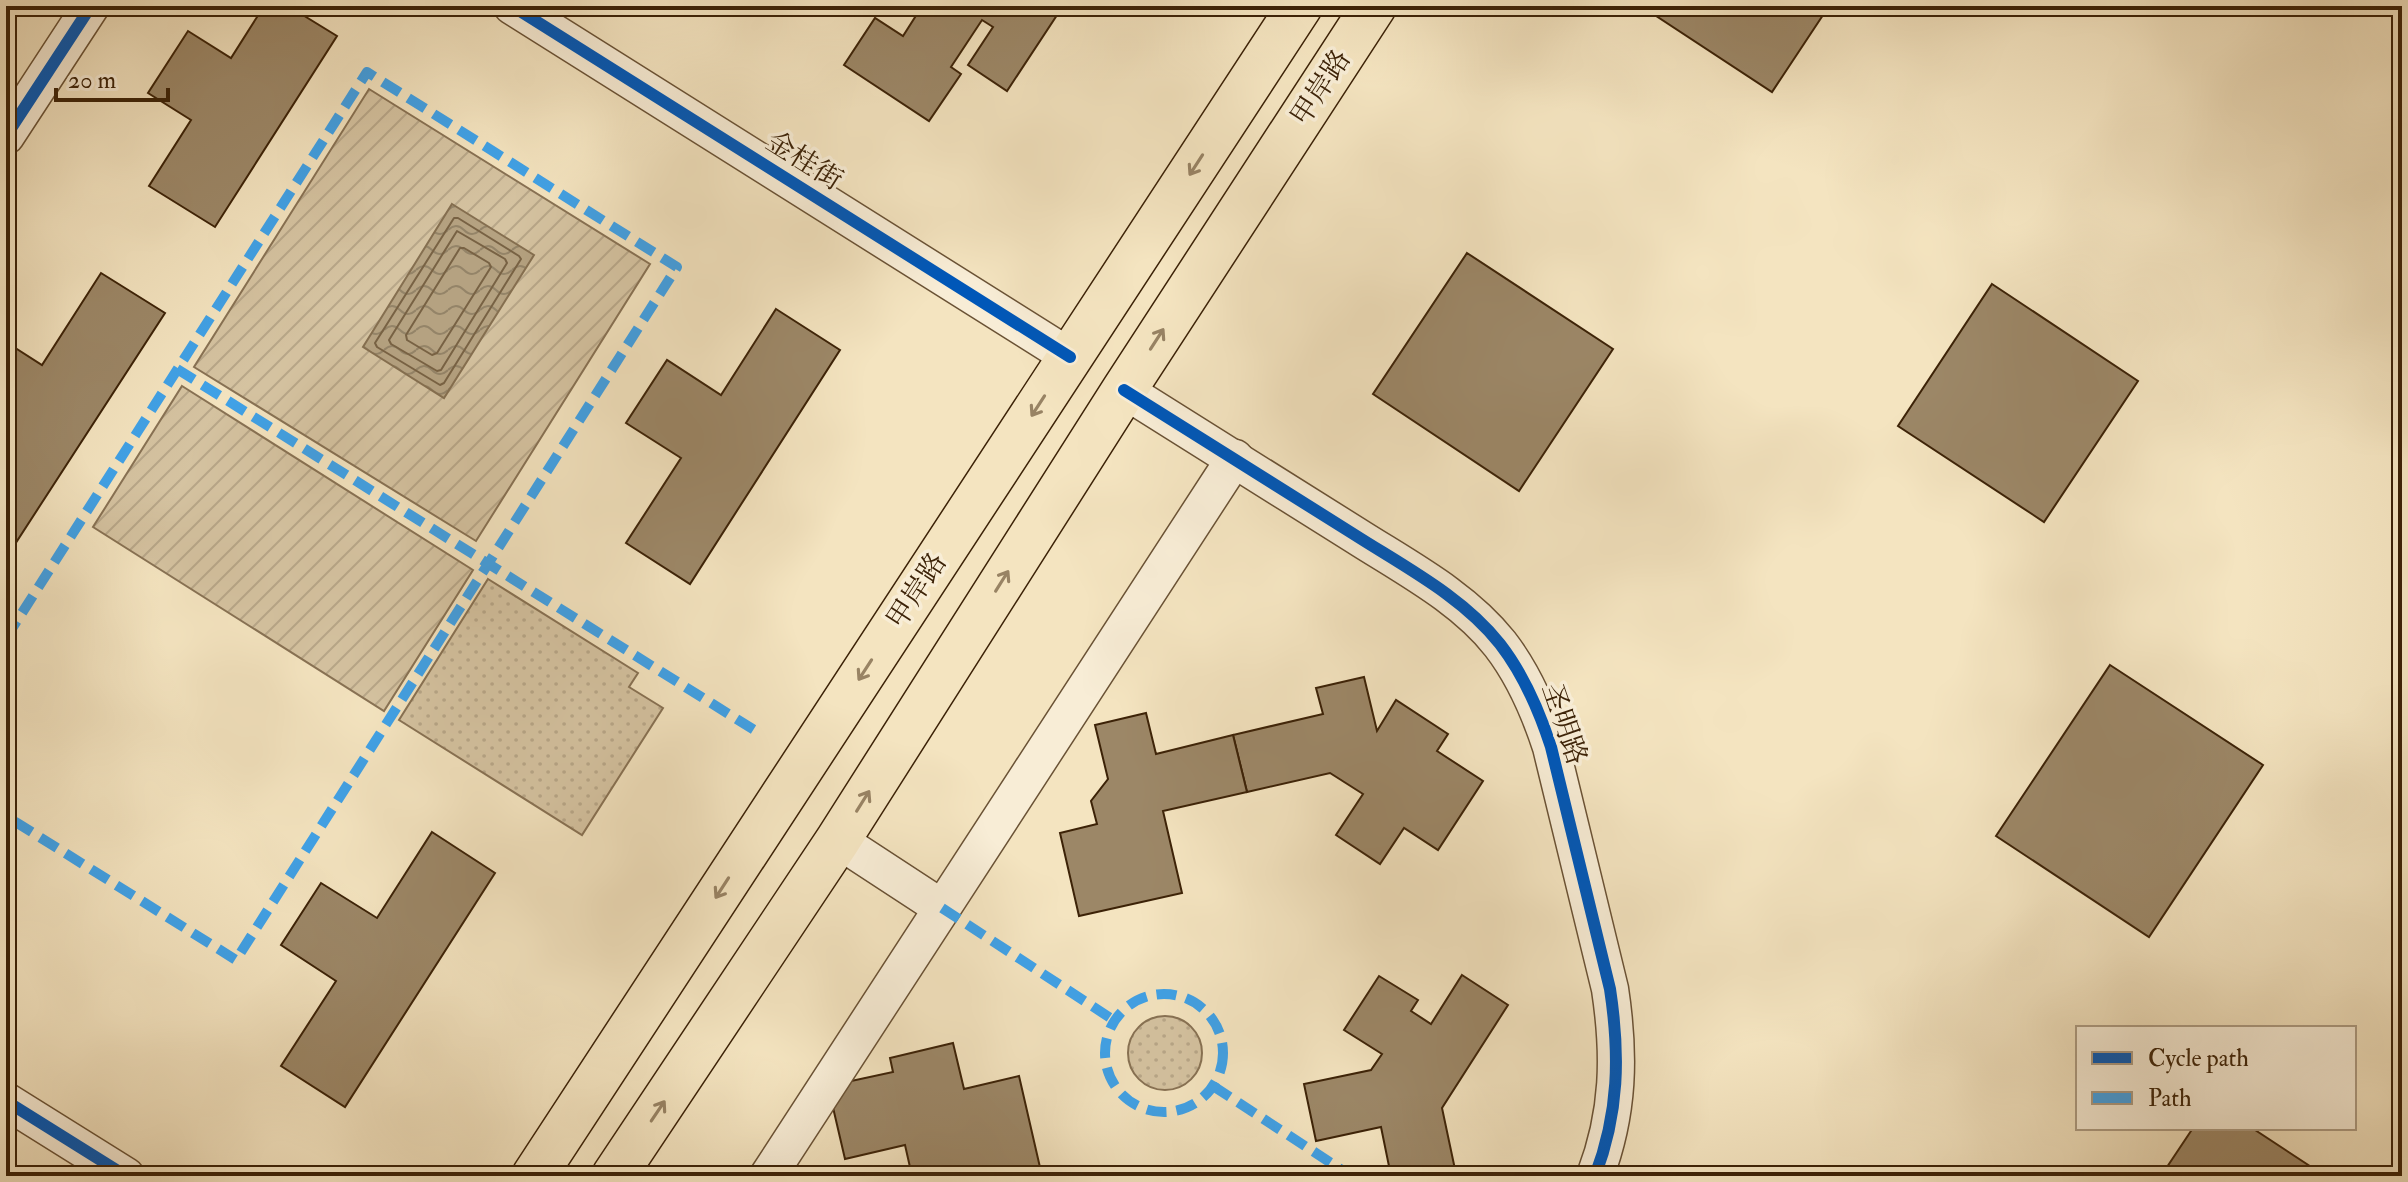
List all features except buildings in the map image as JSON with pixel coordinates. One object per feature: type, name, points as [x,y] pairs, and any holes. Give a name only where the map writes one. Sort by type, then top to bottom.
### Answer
[{"type":"main road","name":"甲岸路","points":[[534,1176],[1300,6]]},
{"type":"main road","name":"甲岸路","points":[[614,1176],[838,840],[1124,390],[1374,6]]},
{"type":"main road","points":[[1224,122],[1233,111],[1247,104],[1266,106],[1275,112],[1284,129],[1285,139],[1279,152]]},
{"type":"street","points":[[6,136],[91,6]]},
{"type":"street","name":"金桂街","points":[[512,6],[1070,357]]},
{"type":"street","name":"圣明路","points":[[1124,390],[1454,600],[1499,644],[1529,690],[1551,747],[1610,989],[1615,1021],[1618,1056],[1616,1091],[1603,1154],[1595,1176]]},
{"type":"street","points":[[768,1176],[1235,458]]},
{"type":"street","points":[[838,840],[942,908]]},
{"type":"street","points":[[6,1101],[126,1176]]},
{"type":"shaded area","points":[[369,89],[650,264],[476,541],[194,367]]},
{"type":"shaded area","points":[[182,386],[473,570],[384,711],[93,527]]},
{"type":"shaded area","points":[[488,579],[638,673],[629,687],[663,708],[582,835],[399,720]]},
{"type":"shaded area","points":[[1158,1016],[1172,1016],[1186,1022],[1196,1032],[1202,1053],[1200,1067],[1186,1084],[1172,1090],[1158,1090],[1144,1084],[1134,1074],[1128,1060],[1128,1046],[1134,1032],[1144,1022]]},
{"type":"water","points":[[452,204],[534,255],[444,398],[363,347]]},
{"type":"marked path","points":[[6,638],[367,72],[677,267],[236,960],[6,816]]},
{"type":"marked path","points":[[177,369],[759,733]]},
{"type":"marked path","points":[[942,908],[1115,1021]]},
{"type":"marked path","points":[[1164,994],[1197,1004],[1213,1020],[1223,1053],[1213,1086],[1197,1102],[1164,1112],[1131,1102],[1115,1086],[1105,1053],[1115,1020],[1131,1004],[1164,994]]},
{"type":"marked path","points":[[1213,1086],[1351,1176]]},
{"type":"cycle path","points":[[6,136],[91,6]]},
{"type":"cycle path","points":[[512,6],[1070,357]]},
{"type":"cycle path","points":[[1124,390],[1451,597],[1500,644],[1524,680],[1551,747],[1610,989],[1615,1037],[1615,1084],[1609,1129],[1595,1176]]},
{"type":"cycle path","points":[[6,1101],[126,1176]]}]
